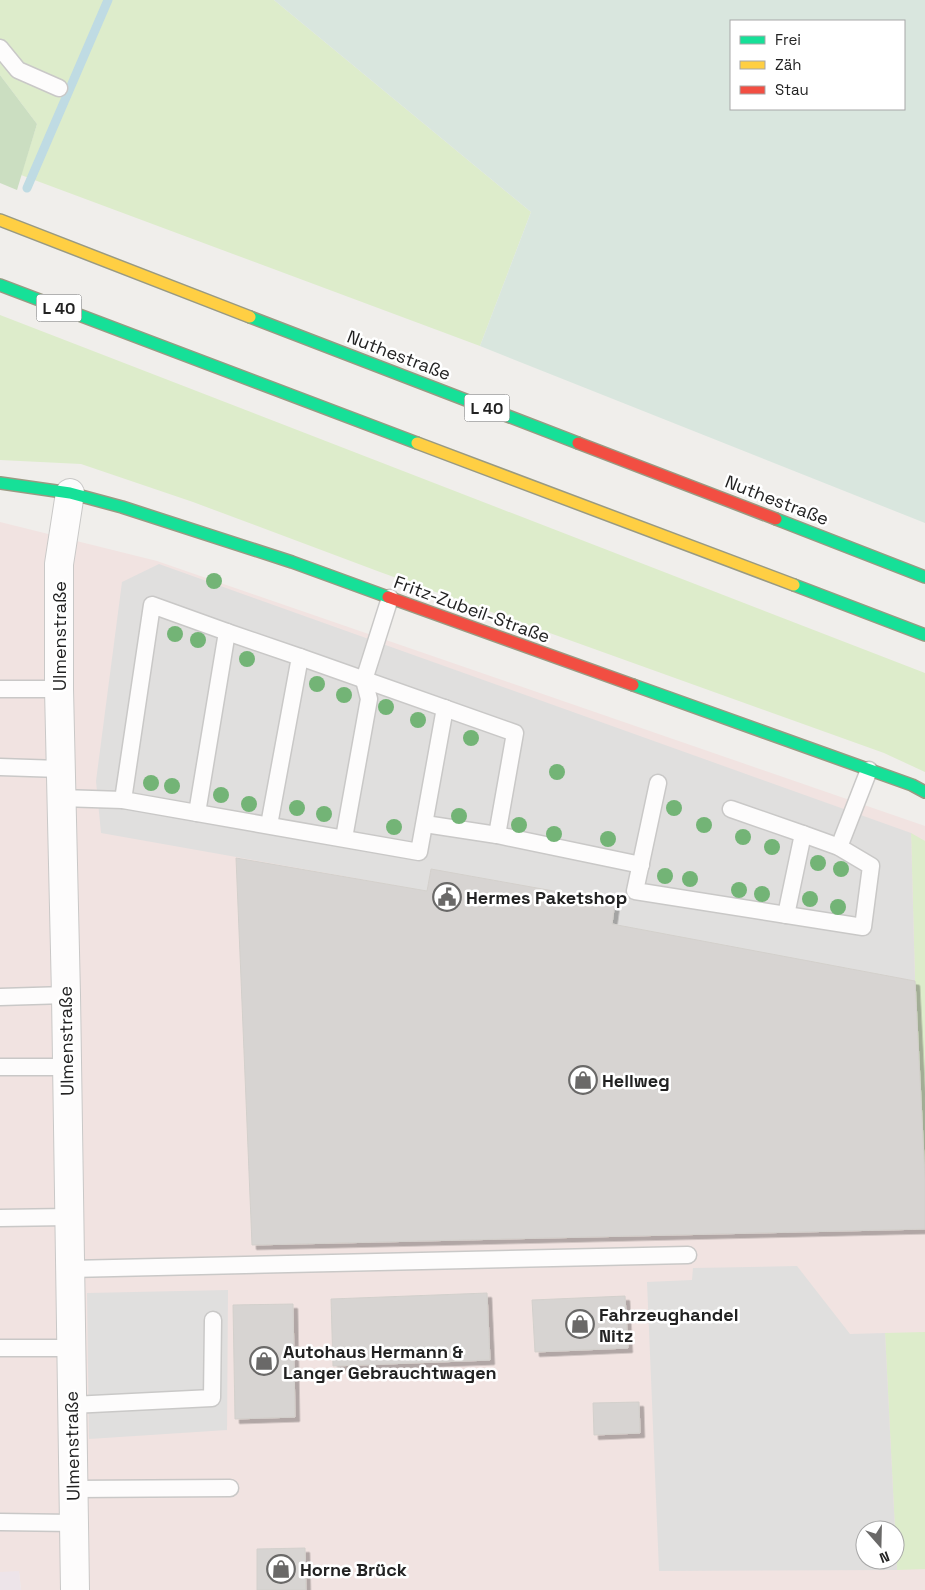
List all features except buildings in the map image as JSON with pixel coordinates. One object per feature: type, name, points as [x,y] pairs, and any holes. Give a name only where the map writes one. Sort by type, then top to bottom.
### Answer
[{"type":"main road","name":"Nuthestraße","points":[[0,220],[925,576]]},
{"type":"main road","name":"L 40","points":[[0,285],[925,635]]},
{"type":"main road","name":"Fritz-Zubeil-Straße","points":[[0,483],[70,493],[122,507],[292,562],[912,785],[925,792]]},
{"type":"street","name":"Ulmenstraße","points":[[70,493],[59,564],[59,689],[66,995],[74,1590]]},
{"type":"lane","points":[[0,48],[18,70],[59,88]]},
{"type":"lane","points":[[344,838],[369,699],[364,680],[390,598]]},
{"type":"lane","points":[[123,800],[152,605],[515,733],[497,836]]},
{"type":"lane","points":[[197,813],[227,632]]},
{"type":"lane","points":[[269,825],[300,657]]},
{"type":"lane","points":[[0,689],[59,689]]},
{"type":"lane","points":[[61,798],[123,800],[419,852],[445,708]]},
{"type":"lane","points":[[0,767],[60,769]]},
{"type":"lane","points":[[839,847],[869,770]]},
{"type":"lane","points":[[658,783],[635,891],[863,927],[871,866],[839,847],[731,809]]},
{"type":"lane","points":[[425,824],[497,836],[640,865]]},
{"type":"lane","points":[[786,915],[803,834]]},
{"type":"lane","points":[[0,997],[66,995]]},
{"type":"lane","points":[[0,1067],[67,1066]]},
{"type":"lane","points":[[0,1218],[69,1217]]},
{"type":"lane","points":[[70,1269],[688,1255]]},
{"type":"lane","points":[[72,1404],[212,1398],[213,1320]]},
{"type":"lane","points":[[0,1348],[71,1348]]},
{"type":"lane","points":[[73,1489],[230,1488]]},
{"type":"lane","points":[[0,1522],[73,1522]]},
{"type":"shaded area","points":[[274,0],[925,0],[925,523],[480,346],[531,212]]},
{"type":"shaded area","points":[[0,522],[157,561],[925,826],[925,1590],[21,1590],[19,1572],[0,1572]]},
{"type":"shaded area","points":[[159,564],[911,833],[915,981],[612,924],[615,902],[431,869],[427,891],[101,833],[96,781],[122,582]]},
{"type":"shaded area","points":[[797,1266],[850,1334],[885,1333],[894,1520],[855,1520],[855,1570],[897,1570],[659,1571],[647,1282],[692,1280],[693,1268]]},
{"type":"shaded area","points":[[228,1290],[227,1430],[89,1439],[87,1293]]},
{"type":"shaded area","points":[[19,1571],[21,1590],[0,1590],[0,1572]]},
{"type":"green space","points":[[0,0],[274,0],[531,212],[480,346],[21,175],[37,124],[0,75]]},
{"type":"green space","points":[[0,75],[37,124],[17,190],[0,183]]},
{"type":"green space","points":[[0,315],[925,673],[925,772],[884,753],[380,572],[193,502],[81,464],[0,460]]},
{"type":"green space","points":[[911,833],[925,841],[925,1179],[915,981]]},
{"type":"green space","points":[[925,1332],[925,1569],[905,1570],[905,1520],[894,1520],[885,1333]]},
{"type":"waterway","points":[[27,188],[108,0]]},
{"type":"traffic: fast","points":[[0,285],[417,443]]},
{"type":"traffic: fast","points":[[250,317],[578,443]]},
{"type":"traffic: fast","points":[[0,483],[70,493],[122,507],[292,562],[388,597]]},
{"type":"traffic: fast","points":[[776,519],[925,577]]},
{"type":"traffic: fast","points":[[794,585],[925,635]]},
{"type":"traffic: fast","points":[[633,685],[912,785],[925,792]]},
{"type":"traffic: slow","points":[[0,220],[250,317]]},
{"type":"traffic: slow","points":[[417,443],[794,585]]},
{"type":"traffic: jam","points":[[578,443],[776,519]]},
{"type":"traffic: jam","points":[[388,597],[633,685]]},
{"type":"place","name":"Hermes Paketshop","points":[[447,897]]},
{"type":"place","name":"Hellweg","points":[[583,1080]]},
{"type":"place","name":"Fahrzeughandel Nitz","points":[[580,1324]]},
{"type":"place","name":"Autohaus Hermann & Langer Gebrauchtwagen","points":[[264,1361]]},
{"type":"place","name":"Horne Brück","points":[[281,1569]]}]
